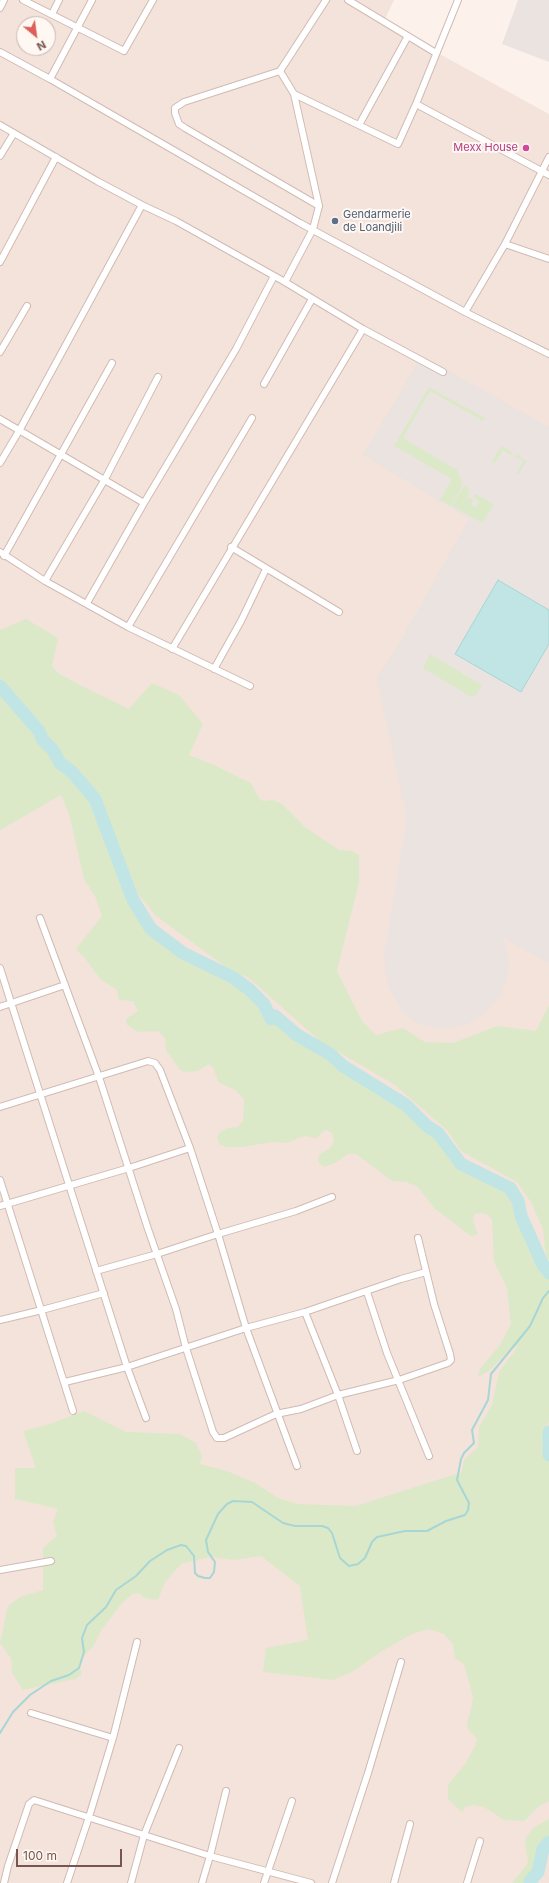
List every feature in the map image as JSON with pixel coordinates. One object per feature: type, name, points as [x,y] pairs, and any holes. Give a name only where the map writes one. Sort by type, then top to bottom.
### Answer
[{"type":"street","points":[[0,8],[4,0]]},
{"type":"street","points":[[23,0],[35,3],[52,14],[78,26],[124,51],[152,1]]},
{"type":"street","points":[[52,14],[59,0]]},
{"type":"street","points":[[50,79],[92,0]]},
{"type":"street","points":[[319,206],[179,124],[176,118],[175,108],[184,102],[280,71],[326,0]]},
{"type":"street","points":[[348,0],[436,52]]},
{"type":"street","points":[[294,94],[398,144],[416,104],[458,0]]},
{"type":"street","points":[[359,125],[408,36]]},
{"type":"street","points":[[0,52],[50,79],[313,230],[465,312],[549,354]]},
{"type":"street","points":[[280,71],[294,94],[319,206],[313,230],[285,282]]},
{"type":"street","points":[[416,104],[549,175]]},
{"type":"street","points":[[0,125],[142,205],[176,221],[285,282],[363,329],[443,372]]},
{"type":"street","points":[[0,156],[14,133]]},
{"type":"street","points":[[0,262],[56,157]]},
{"type":"street","points":[[465,312],[505,244],[549,157]]},
{"type":"street","points":[[0,463],[19,431],[142,205]]},
{"type":"street","points":[[505,244],[549,259]]},
{"type":"street","points":[[87,603],[144,503],[236,349],[274,276]]},
{"type":"street","points":[[264,384],[312,299]]},
{"type":"street","points":[[0,352],[27,306]]},
{"type":"street","points":[[172,649],[231,547],[363,329]]},
{"type":"street","points":[[112,363],[2,554],[44,581],[87,603],[128,627],[250,686]]},
{"type":"street","points":[[44,581],[105,479],[158,377]]},
{"type":"street","points":[[128,627],[252,418]]},
{"type":"street","points":[[0,419],[144,503]]},
{"type":"street","points":[[231,547],[339,612]]},
{"type":"street","points":[[214,669],[241,621],[266,569]]},
{"type":"street","points":[[40,918],[99,1077],[130,1168],[148,1229],[176,1310],[186,1348],[213,1432],[217,1438],[224,1438],[276,1414],[301,1409],[338,1396],[398,1380],[448,1363],[451,1360],[418,1238]]},
{"type":"street","points":[[0,968],[127,1367],[146,1418]]},
{"type":"street","points":[[0,1007],[65,985]]},
{"type":"street","points":[[0,1106],[41,1095],[148,1061],[156,1063],[190,1148],[246,1328],[276,1414],[297,1466]]},
{"type":"street","points":[[0,1206],[130,1168],[190,1148]]},
{"type":"street","points":[[0,1180],[73,1411]]},
{"type":"street","points":[[96,1271],[157,1254],[296,1211],[332,1197]]},
{"type":"street","points":[[65,1382],[127,1367],[246,1328],[305,1312],[367,1292],[401,1279],[426,1272]]},
{"type":"street","points":[[367,1292],[374,1317],[428,1456]]},
{"type":"street","points":[[0,1320],[104,1293]]},
{"type":"street","points":[[305,1312],[358,1451]]},
{"type":"street","points":[[0,1570],[51,1561]]},
{"type":"street","points":[[67,1883],[113,1738],[137,1642]]},
{"type":"street","points":[[332,1883],[368,1773],[400,1662]]},
{"type":"street","points":[[31,1713],[113,1738]]},
{"type":"street","points":[[131,1883],[144,1835],[179,1748]]},
{"type":"street","points":[[202,1883],[226,1791]]},
{"type":"street","points":[[4,1883],[8,1866],[31,1801],[44,1802],[210,1856],[311,1883]]},
{"type":"street","points":[[264,1883],[292,1801]]},
{"type":"street","points":[[394,1883],[410,1824]]},
{"type":"street","points":[[467,1883],[480,1841]]},
{"type":"shaded area","points":[[0,0],[394,0],[383,23],[549,114],[549,1883],[0,1883]]},
{"type":"shaded area","points":[[518,0],[549,0],[549,62],[502,44]]},
{"type":"shaded area","points":[[422,356],[549,427],[549,963],[503,938],[509,959],[508,978],[500,995],[487,1012],[466,1025],[443,1029],[419,1024],[403,1013],[388,986],[384,957],[407,818],[377,678],[400,642],[469,519],[363,455]]},
{"type":"green space","points":[[429,387],[485,418],[483,421],[430,391],[403,438],[457,470],[463,484],[451,506],[440,500],[452,479],[394,446]]},
{"type":"green space","points":[[501,446],[512,452],[510,455],[503,450],[495,463],[492,461]]},
{"type":"green space","points":[[517,454],[526,461],[519,474],[517,473],[523,461],[515,457]]},
{"type":"green space","points":[[464,486],[470,490],[467,497],[473,500],[471,504],[476,507],[479,501],[473,497],[475,494],[494,504],[482,523],[452,506]]},
{"type":"green space","points":[[26,619],[58,638],[52,666],[58,673],[80,685],[129,709],[152,683],[179,695],[203,724],[189,755],[251,783],[259,798],[263,801],[273,800],[282,804],[305,827],[339,850],[352,851],[359,855],[359,883],[337,971],[362,1021],[376,1035],[403,1028],[425,1042],[453,1043],[497,1026],[536,1031],[549,1005],[549,1260],[546,1256],[543,1229],[531,1202],[517,1182],[461,1151],[447,1130],[395,1085],[320,1041],[249,978],[226,967],[155,915],[138,894],[100,803],[12,694],[0,684],[0,630]]},
{"type":"green space","points":[[430,654],[482,685],[475,696],[471,697],[423,668]]},
{"type":"green space","points":[[0,692],[30,725],[59,765],[76,781],[95,807],[110,845],[121,883],[138,917],[156,938],[185,959],[231,981],[257,1004],[268,1021],[280,1023],[294,1037],[330,1058],[341,1069],[366,1084],[370,1089],[393,1101],[434,1135],[457,1165],[499,1187],[509,1196],[516,1207],[536,1260],[549,1280],[549,1421],[542,1445],[549,1461],[549,1801],[538,1807],[524,1821],[504,1820],[484,1807],[473,1805],[465,1807],[462,1812],[448,1799],[448,1785],[465,1764],[475,1746],[477,1739],[468,1729],[467,1723],[473,1697],[464,1664],[455,1658],[453,1644],[444,1634],[429,1629],[412,1634],[382,1651],[352,1672],[333,1680],[263,1672],[266,1648],[308,1640],[300,1586],[261,1556],[234,1560],[210,1557],[181,1564],[165,1582],[158,1600],[145,1598],[139,1593],[133,1594],[122,1603],[100,1632],[93,1647],[86,1653],[79,1663],[82,1675],[75,1679],[23,1690],[12,1673],[11,1658],[0,1643],[8,1606],[20,1597],[43,1590],[43,1548],[57,1536],[53,1522],[58,1509],[15,1499],[15,1468],[36,1468],[23,1431],[50,1424],[84,1411],[126,1432],[180,1434],[196,1443],[202,1456],[200,1464],[227,1471],[255,1483],[278,1498],[298,1504],[356,1506],[462,1472],[464,1460],[478,1447],[479,1427],[492,1405],[499,1372],[519,1345],[508,1351],[489,1371],[478,1377],[480,1369],[500,1345],[511,1324],[507,1288],[494,1261],[492,1220],[488,1215],[480,1213],[474,1214],[473,1222],[478,1234],[471,1236],[434,1208],[418,1187],[406,1182],[392,1181],[356,1154],[348,1154],[337,1162],[324,1167],[318,1162],[319,1155],[331,1147],[334,1141],[332,1133],[326,1130],[317,1138],[304,1136],[287,1143],[273,1142],[242,1147],[227,1147],[220,1145],[217,1138],[220,1132],[227,1128],[238,1127],[243,1121],[244,1099],[235,1090],[218,1082],[214,1069],[209,1064],[198,1071],[186,1072],[180,1070],[166,1050],[165,1038],[158,1031],[138,1032],[127,1025],[126,1019],[138,1011],[133,1001],[119,1000],[117,990],[100,979],[85,958],[76,949],[102,916],[95,896],[84,879],[69,814],[61,795],[0,830]]},
{"type":"green space","points":[[549,1819],[549,1834],[539,1849],[534,1868],[525,1879],[525,1883],[512,1883],[528,1863],[525,1840],[532,1829]]},
{"type":"water","points":[[498,580],[549,610],[549,644],[521,692],[455,654]]},
{"type":"waterway","points":[[0,686],[39,731],[42,739],[53,750],[60,763],[72,772],[95,799],[133,900],[151,929],[183,953],[234,978],[250,990],[264,1004],[271,1019],[275,1016],[297,1035],[330,1054],[343,1066],[406,1105],[427,1126],[438,1133],[461,1164],[510,1188],[518,1201],[521,1216],[542,1263],[549,1273]]},
{"type":"waterway","points":[[0,1733],[13,1712],[30,1695],[51,1681],[69,1675],[79,1668],[84,1652],[82,1638],[87,1625],[106,1607],[116,1590],[136,1576],[150,1561],[167,1550],[181,1545],[186,1546],[194,1556],[195,1573],[198,1576],[210,1578],[214,1572],[215,1562],[208,1552],[206,1540],[218,1514],[227,1504],[233,1501],[252,1502],[283,1523],[295,1526],[322,1526],[328,1528],[332,1533],[340,1558],[349,1566],[358,1564],[365,1558],[372,1542],[377,1537],[405,1531],[427,1531],[446,1521],[465,1515],[468,1510],[469,1503],[457,1480],[461,1459],[464,1453],[474,1443],[472,1430],[488,1400],[491,1374],[530,1326],[543,1298],[549,1291]]},
{"type":"waterway","points":[[549,1432],[549,1455]]},
{"type":"waterway","points":[[531,1883],[530,1881],[538,1872],[543,1849],[549,1842]]},
{"type":"place","name":"Mexx House","points":[[526,148]]},
{"type":"place","name":"Gendarmerie de Loandjili","points":[[335,221]]}]
